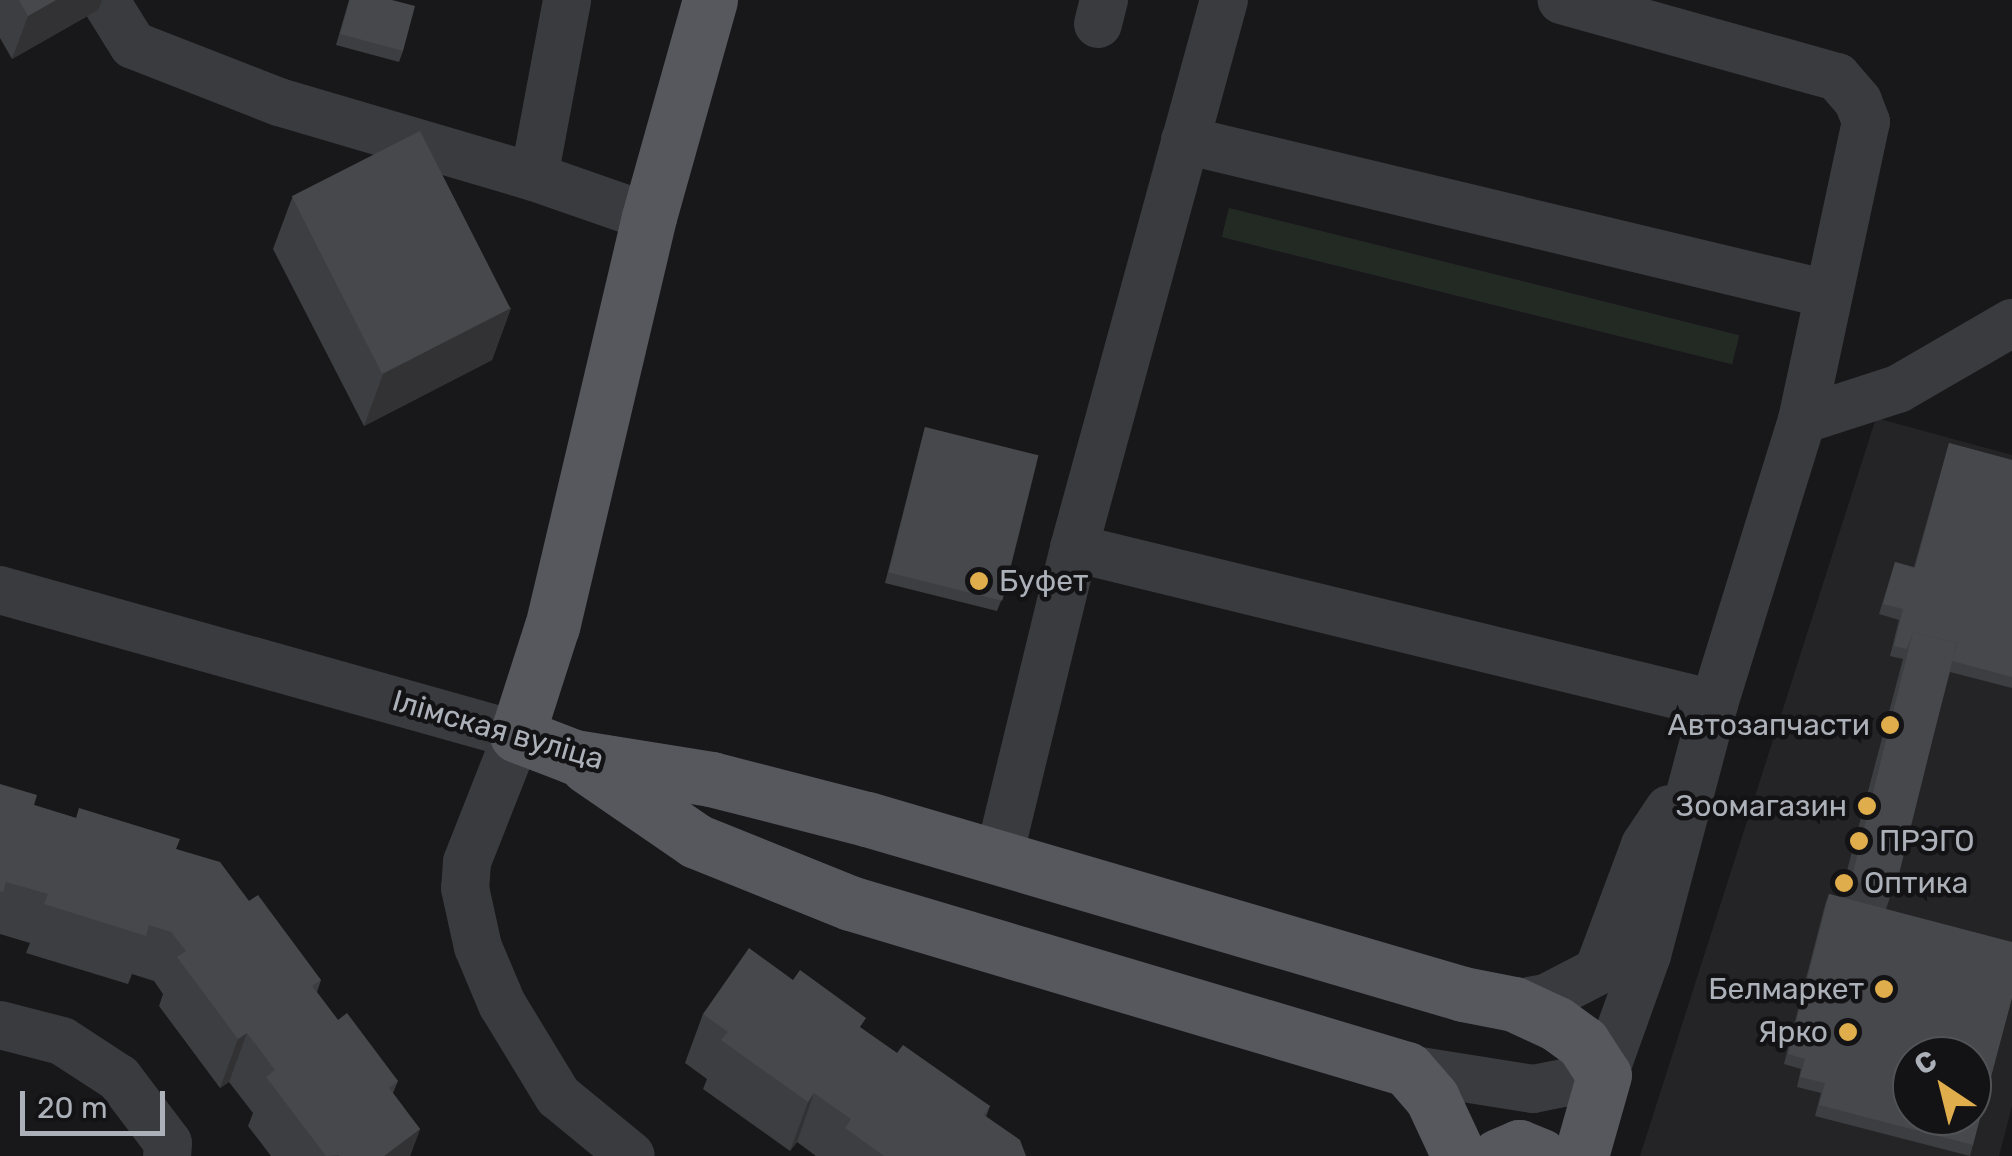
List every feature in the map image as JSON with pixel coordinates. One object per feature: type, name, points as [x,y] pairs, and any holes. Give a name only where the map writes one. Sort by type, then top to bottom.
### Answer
[{"type":"main road","points":[[517,735],[552,626],[649,217],[710,0]]},
{"type":"main road","name":"Ілімская вуліца","points":[[517,735],[574,757],[711,778],[999,856],[1463,994],[1514,1004],[1557,1024],[1583,1043],[1604,1075]]},
{"type":"main road","points":[[574,757],[696,841],[850,903],[1407,1070],[1432,1098],[1459,1156]]},
{"type":"main road","points":[[977,941],[999,856]]},
{"type":"main road","points":[[1581,1156],[1604,1075]]},
{"type":"main road","points":[[1498,1156],[1519,1147],[1541,1156]]},
{"type":"street","points":[[105,0],[133,44],[279,102],[534,177],[649,217]]},
{"type":"street","points":[[534,177],[567,0]]},
{"type":"street","points":[[999,856],[1074,548],[1224,0]]},
{"type":"street","points":[[1407,1070],[1533,1089],[1604,1075],[1647,955],[1714,704],[1802,420],[1866,122],[1858,101],[1837,77],[1562,0]]},
{"type":"street","points":[[1185,140],[1827,294]]},
{"type":"street","points":[[1802,420],[1898,389],[2012,322]]},
{"type":"street","points":[[1074,548],[1714,704]]},
{"type":"street","name":"Ілімская вуліца","points":[[0,590],[517,735]]},
{"type":"street","points":[[517,735],[467,862],[465,888],[478,947],[502,1004],[558,1096],[632,1156]]},
{"type":"street","points":[[1514,1004],[1546,998],[1598,971],[1645,845],[1698,764]]},
{"type":"street","points":[[0,1025],[62,1041],[119,1078],[168,1143],[167,1156]]},
{"type":"shaded area","points":[[1229,208],[1739,335],[1732,364],[1222,237]]},
{"type":"shaded area","points":[[1876,418],[2012,455],[2012,1106],[1999,1156],[1640,1156]]},
{"type":"building","points":[[19,0],[56,0],[28,16]]},
{"type":"building","points":[[350,0],[392,0],[415,6],[403,51],[340,34]]},
{"type":"building","points":[[420,131],[510,308],[382,374],[292,196]]},
{"type":"building","points":[[925,427],[1039,455],[1002,601],[889,573]]},
{"type":"building","points":[[1949,443],[2012,460],[2012,677],[1952,661],[1957,643],[1913,632],[1907,649],[1894,646],[1903,609],[1883,604],[1895,562],[1915,568]]},
{"type":"building","points":[[1913,632],[1957,643],[1895,891],[1851,880]]},
{"type":"building","points":[[0,784],[37,795],[34,805],[76,818],[79,808],[180,839],[176,849],[220,862],[249,901],[258,895],[321,980],[312,986],[338,1020],[347,1013],[398,1081],[389,1088],[420,1129],[384,1156],[326,1156],[266,1077],[275,1070],[247,1033],[238,1039],[177,957],[186,951],[171,932],[149,925],[146,936],[44,904],[48,894],[6,882],[3,892],[0,891]]},
{"type":"building","points":[[1829,894],[2012,942],[2012,998],[1992,1073],[1992,1036],[1892,1036],[1892,1124],[1819,1105],[1825,1083],[1800,1077],[1805,1059],[1788,1054]]},
{"type":"building","points":[[749,948],[793,980],[800,970],[866,1018],[860,1027],[897,1053],[903,1045],[990,1106],[984,1115],[1020,1140],[1026,1156],[884,1156],[845,1128],[851,1119],[814,1093],[808,1102],[721,1040],[728,1032],[703,1014]]},
{"type":"building","points":[[1938,1136],[1975,1136],[1973,1145]]},
{"type":"place","name":"Буфет","points":[[979,581]]},
{"type":"place","name":"Автозапчасти","points":[[1890,725]]},
{"type":"place","name":"Зоомагазин","points":[[1867,806]]},
{"type":"place","name":"ПРЭГО","points":[[1859,841]]},
{"type":"place","name":"Оптика","points":[[1844,883]]},
{"type":"place","name":"Белмаркет","points":[[1884,989]]},
{"type":"place","name":"Ярко","points":[[1848,1032]]}]
